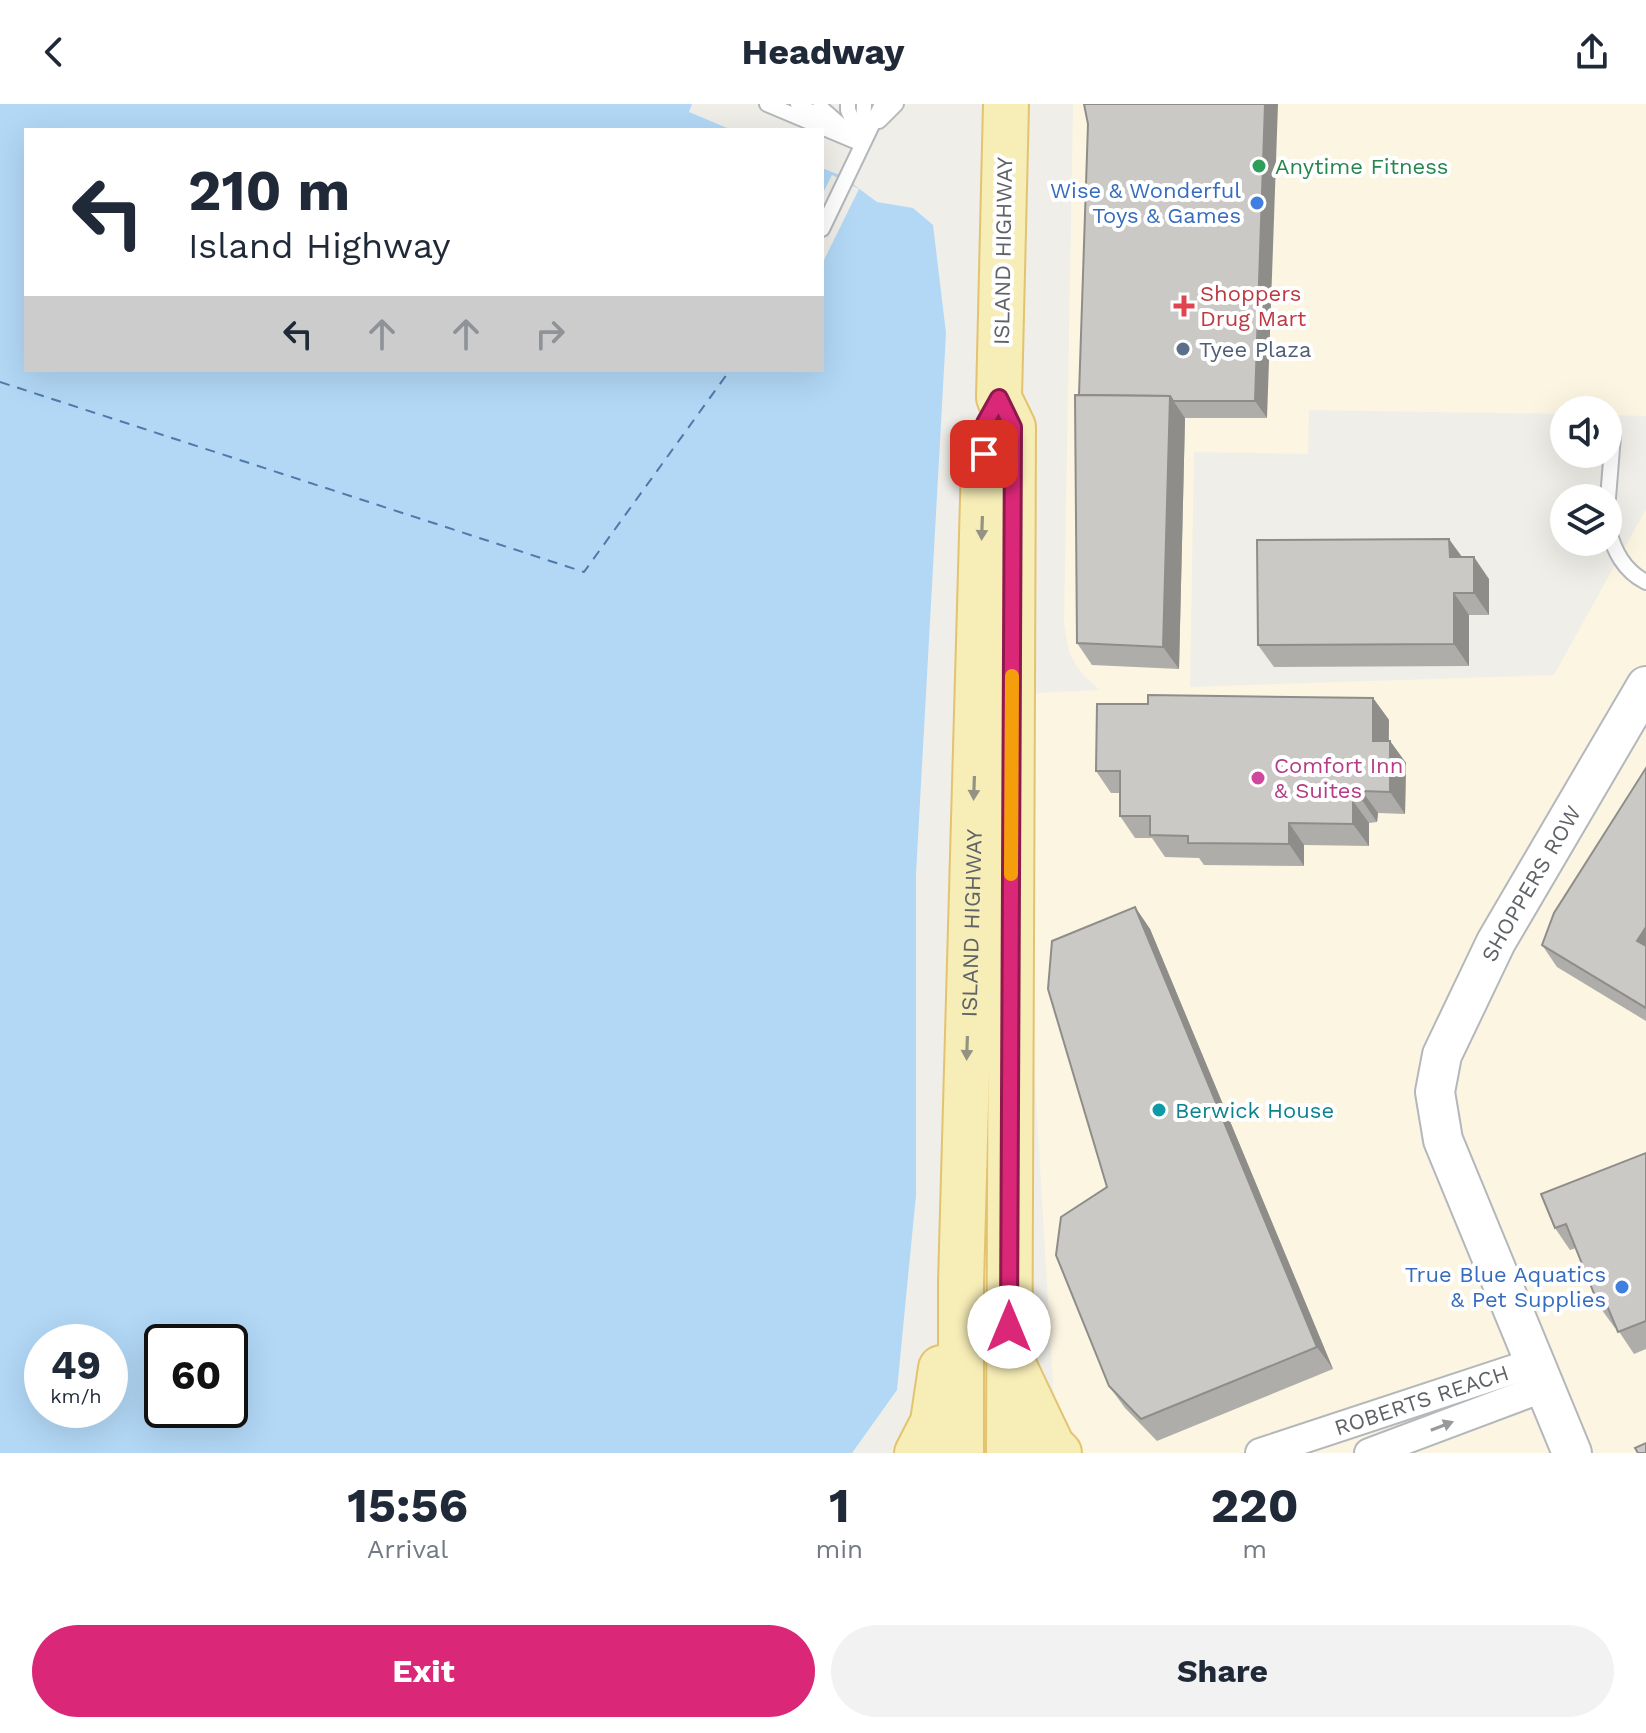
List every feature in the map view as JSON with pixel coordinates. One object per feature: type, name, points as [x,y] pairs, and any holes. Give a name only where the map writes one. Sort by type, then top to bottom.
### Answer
[{"type":"main road","name":"ISLAND HIGHWAY","points":[[1006,104],[999,398],[1013,427],[1009,1453]]},
{"type":"main road","name":"ISLAND HIGHWAY","points":[[961,1453],[963,1207],[985,423],[999,398]]},
{"type":"main road","points":[[917,1453],[933,1422],[963,1207]]},
{"type":"main road","points":[[1009,1357],[1052,1446],[1059,1453]]},
{"type":"street","name":"SHOPPERS ROW","points":[[1540,1374],[1443,1140],[1435,1092],[1442,1055],[1496,942],[1646,686]]},
{"type":"street","name":"ROBERTS REACH","points":[[1260,1453],[1540,1374]]},
{"type":"street","name":"ROBERTS REACH","points":[[1369,1453],[1540,1374]]},
{"type":"street","points":[[1540,1374],[1572,1453]]},
{"type":"lane","points":[[767,104],[862,144]]},
{"type":"lane","points":[[780,104],[862,144]]},
{"type":"lane","points":[[790,104],[862,144]]},
{"type":"lane","points":[[862,144],[864,104]]},
{"type":"lane","points":[[824,225],[880,104]]},
{"type":"lane","points":[[862,144],[896,104]]},
{"type":"lane","points":[[824,106],[862,144]]},
{"type":"lane","points":[[824,106],[862,144]]},
{"type":"lane","points":[[1618,556],[1634,576],[1646,582]]},
{"type":"shaded area","points":[[1073,104],[1646,104],[1646,416],[1622,415],[1622,396],[1550,396],[1550,414],[1309,410],[1308,454],[1194,452],[1190,687],[1554,675],[1646,509],[1646,1453],[1057,1453],[1012,694],[1100,690],[1085,677],[1069,652],[1064,623]]},
{"type":"water","points":[[0,104],[692,104],[689,112],[727,128],[24,128],[24,372],[824,372],[824,169],[842,176],[877,202],[913,208],[933,225],[946,333],[916,874],[916,1195],[897,1390],[852,1453],[0,1453]]},
{"type":"pier","points":[[832,175],[859,189],[824,260],[824,191]]},
{"type":"building","name":"Tyee Plaza","points":[[1084,104],[1265,104],[1255,401],[1173,401],[1170,396],[1079,395],[1088,124]]},
{"type":"building","points":[[1075,395],[1170,396],[1163,647],[1077,643]]},
{"type":"building","points":[[1449,539],[1450,557],[1474,557],[1474,593],[1454,593],[1454,644],[1258,645],[1257,540]]},
{"type":"building","name":"Comfort Inn & Suites","points":[[1148,695],[1373,698],[1373,741],[1390,741],[1390,792],[1362,791],[1362,800],[1353,801],[1353,824],[1289,823],[1289,844],[1188,843],[1188,836],[1150,835],[1150,816],[1120,816],[1120,771],[1096,771],[1097,704],[1148,704]]},
{"type":"building","points":[[1646,768],[1646,927],[1637,941],[1646,946],[1646,1008],[1542,945],[1554,913]]},
{"type":"building","name":"Berwick House","points":[[1135,907],[1317,1347],[1141,1419],[1109,1386],[1056,1255],[1061,1217],[1107,1187],[1048,989],[1052,941]]},
{"type":"building","name":"True Blue Aquatics & Pet Supplies","points":[[1646,1153],[1646,1321],[1618,1332],[1606,1303],[1599,1306],[1566,1224],[1555,1228],[1541,1194]]},
{"type":"building","points":[[1646,1443],[1646,1453],[1638,1453],[1635,1448]]},
{"type":"ferry route","points":[[0,382],[584,572],[729,372]]},
{"type":"slow traffic","points":[[1011,874],[1012,676]]},
{"type":"place","name":"Anytime Fitness","points":[[1259,166]]},
{"type":"place","name":"Wise & Wonderful Toys & Games","points":[[1257,203]]},
{"type":"place","name":"Shoppers Drug Mart","points":[[1184,306]]},
{"type":"place","name":"Tyee Plaza","points":[[1183,349]]},
{"type":"place","name":"Comfort Inn & Suites","points":[[1258,778]]},
{"type":"place","name":"Berwick House","points":[[1159,1110]]},
{"type":"place","name":"True Blue Aquatics & Pet Supplies","points":[[1622,1287]]},
{"type":"route","points":[[984,454],[985,423],[999,398],[1013,427],[1009,1327]]}]
